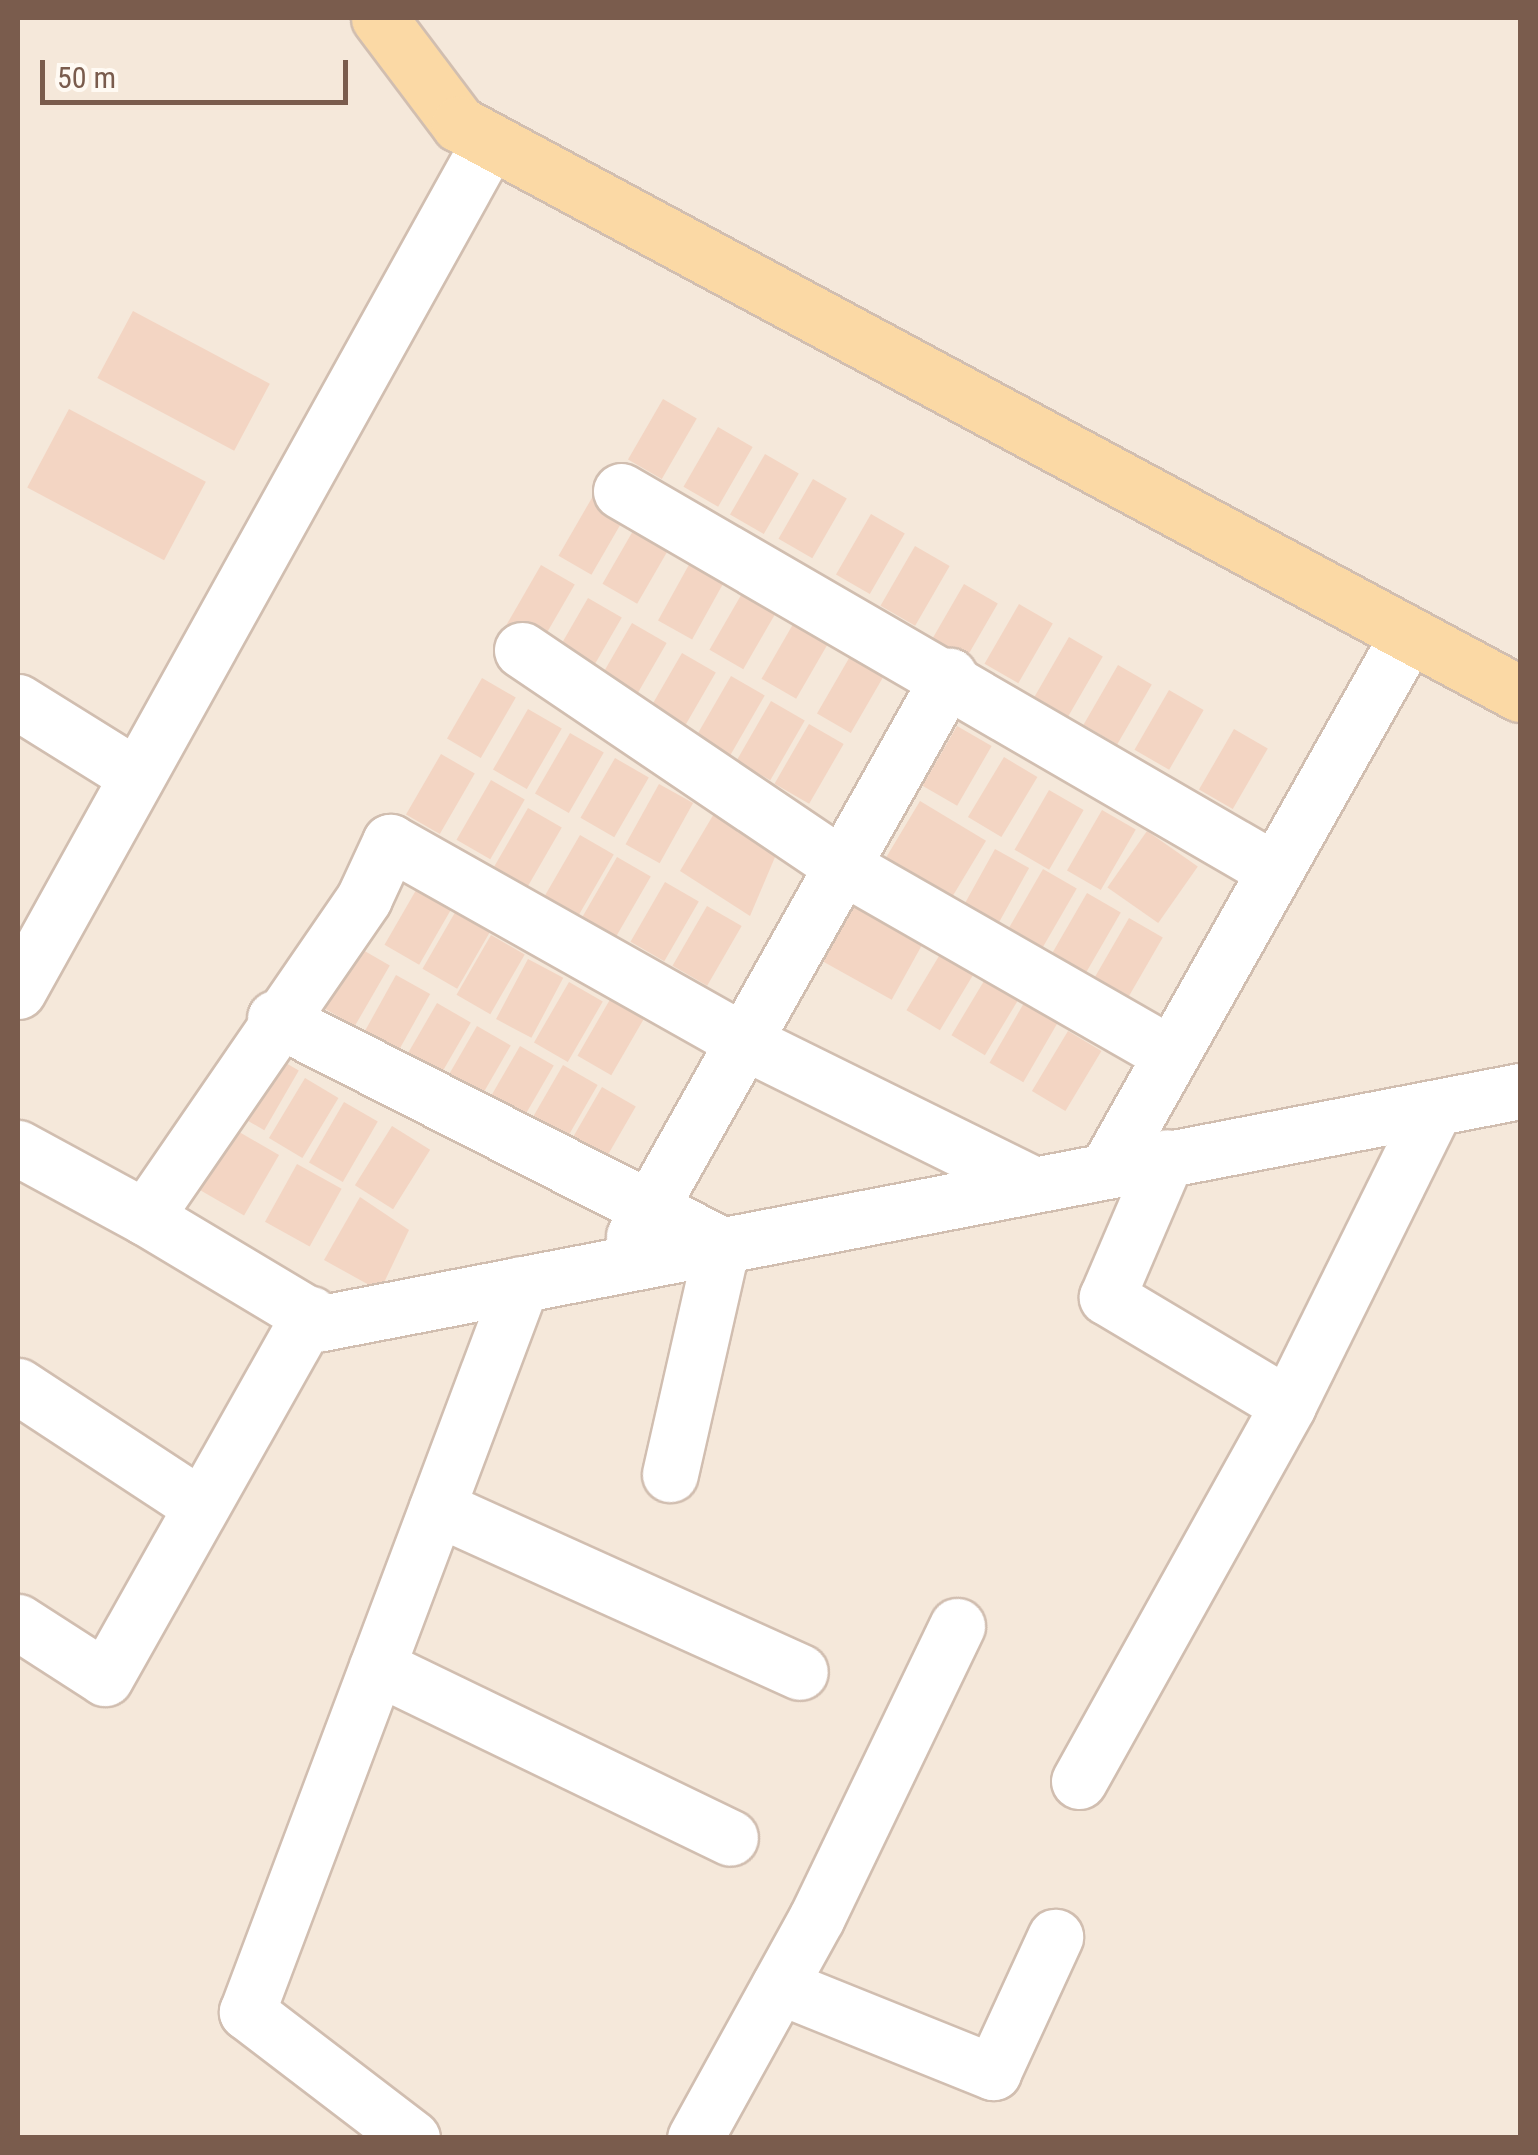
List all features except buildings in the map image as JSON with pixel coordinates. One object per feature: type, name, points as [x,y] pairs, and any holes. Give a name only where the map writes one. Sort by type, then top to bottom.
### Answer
[{"type":"main road","points":[[378,18],[459,124],[1520,694]]},
{"type":"street","points":[[18,991],[490,140]]},
{"type":"street","points":[[621,491],[950,676],[1270,867]]},
{"type":"street","points":[[1107,1169],[1270,867],[1408,635]]},
{"type":"street","points":[[522,650],[844,867],[1168,1053]]},
{"type":"street","points":[[617,1265],[749,1044],[950,676]]},
{"type":"street","points":[[18,702],[137,776]]},
{"type":"street","points":[[145,1218],[276,1018],[364,898],[390,842],[749,1044],[1032,1184]]},
{"type":"street","points":[[276,1018],[652,1206],[722,1245]]},
{"type":"street","points":[[18,1148],[322,1322],[1520,1091]]},
{"type":"street","points":[[1080,1781],[1288,1405],[1434,1109]]},
{"type":"street","points":[[1167,1158],[1107,1297],[1288,1405]]},
{"type":"street","points":[[670,1474],[722,1245]]},
{"type":"street","points":[[412,2138],[247,2012],[521,1284]]},
{"type":"street","points":[[18,1622],[106,1678],[310,1314]]},
{"type":"street","points":[[18,1386],[202,1506]]},
{"type":"street","points":[[437,1508],[800,1672]]},
{"type":"street","points":[[696,2138],[779,1986],[957,1626]]},
{"type":"street","points":[[377,1667],[730,1838]]},
{"type":"street","points":[[779,1986],[993,2072],[1055,1937]]},
{"type":"shaded area","points":[[18,18],[1520,18],[1520,2137],[18,2137]]}]
